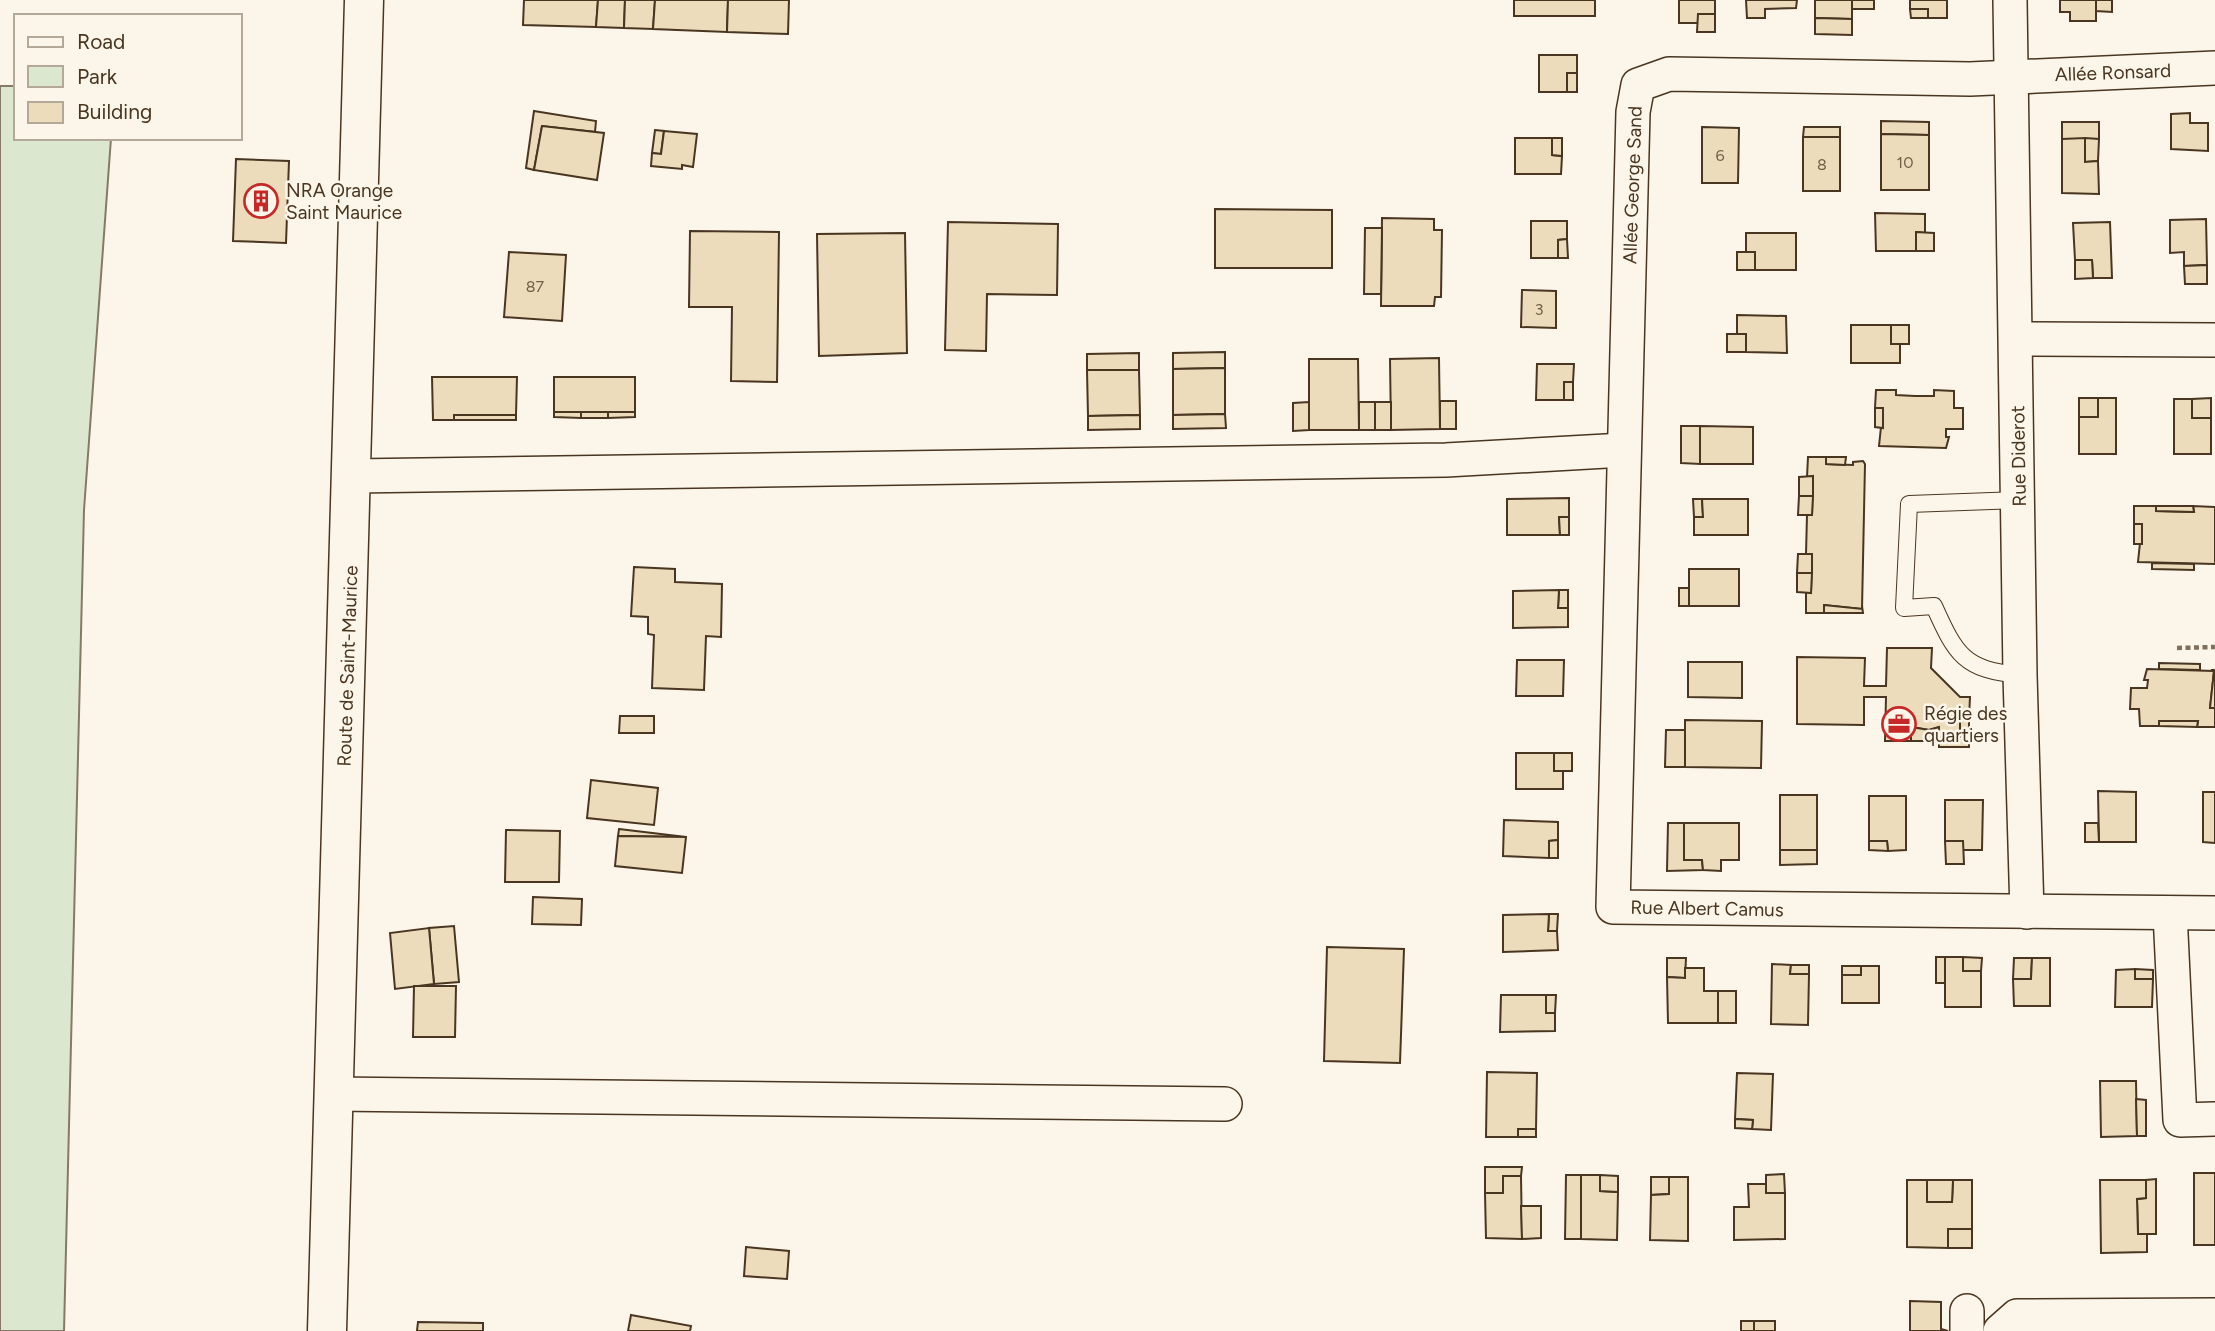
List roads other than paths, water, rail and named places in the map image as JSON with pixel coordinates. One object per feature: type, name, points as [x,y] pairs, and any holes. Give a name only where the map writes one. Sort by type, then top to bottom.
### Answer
[{"type":"street","name":"Route de Saint-Maurice","points":[[327,1331],[353,476],[364,0]]},
{"type":"street","name":"Rue Diderot","points":[[2010,0],[2020,675],[2028,912]]},
{"type":"street","name":"Allée Ronsard","points":[[2012,76],[2215,68]]},
{"type":"street","name":"Allée George Sand","points":[[1624,450],[1633,112],[1638,85],[1669,74],[1970,79],[2012,76]]},
{"type":"street","points":[[2016,339],[2215,340]]},
{"type":"street","points":[[353,476],[1432,460],[1624,450]]},
{"type":"street","name":"Rue Albert Camus","points":[[1624,450],[1613,907],[2215,914]]},
{"type":"street","points":[[2169,913],[2180,1119],[2215,1119]]},
{"type":"street","points":[[334,1094],[1225,1104]]},
{"type":"street","points":[[2000,1331],[2017,1316],[2215,1315]]},
{"type":"lane","points":[[2018,500],[1909,504],[1904,608],[1934,606],[1948,637],[1965,660],[1994,673],[2020,675]]},
{"type":"place","name":"NRA Orange Saint Maurice","points":[[261,201]]},
{"type":"place","name":"Régie des quartiers","points":[[1899,724]]}]
